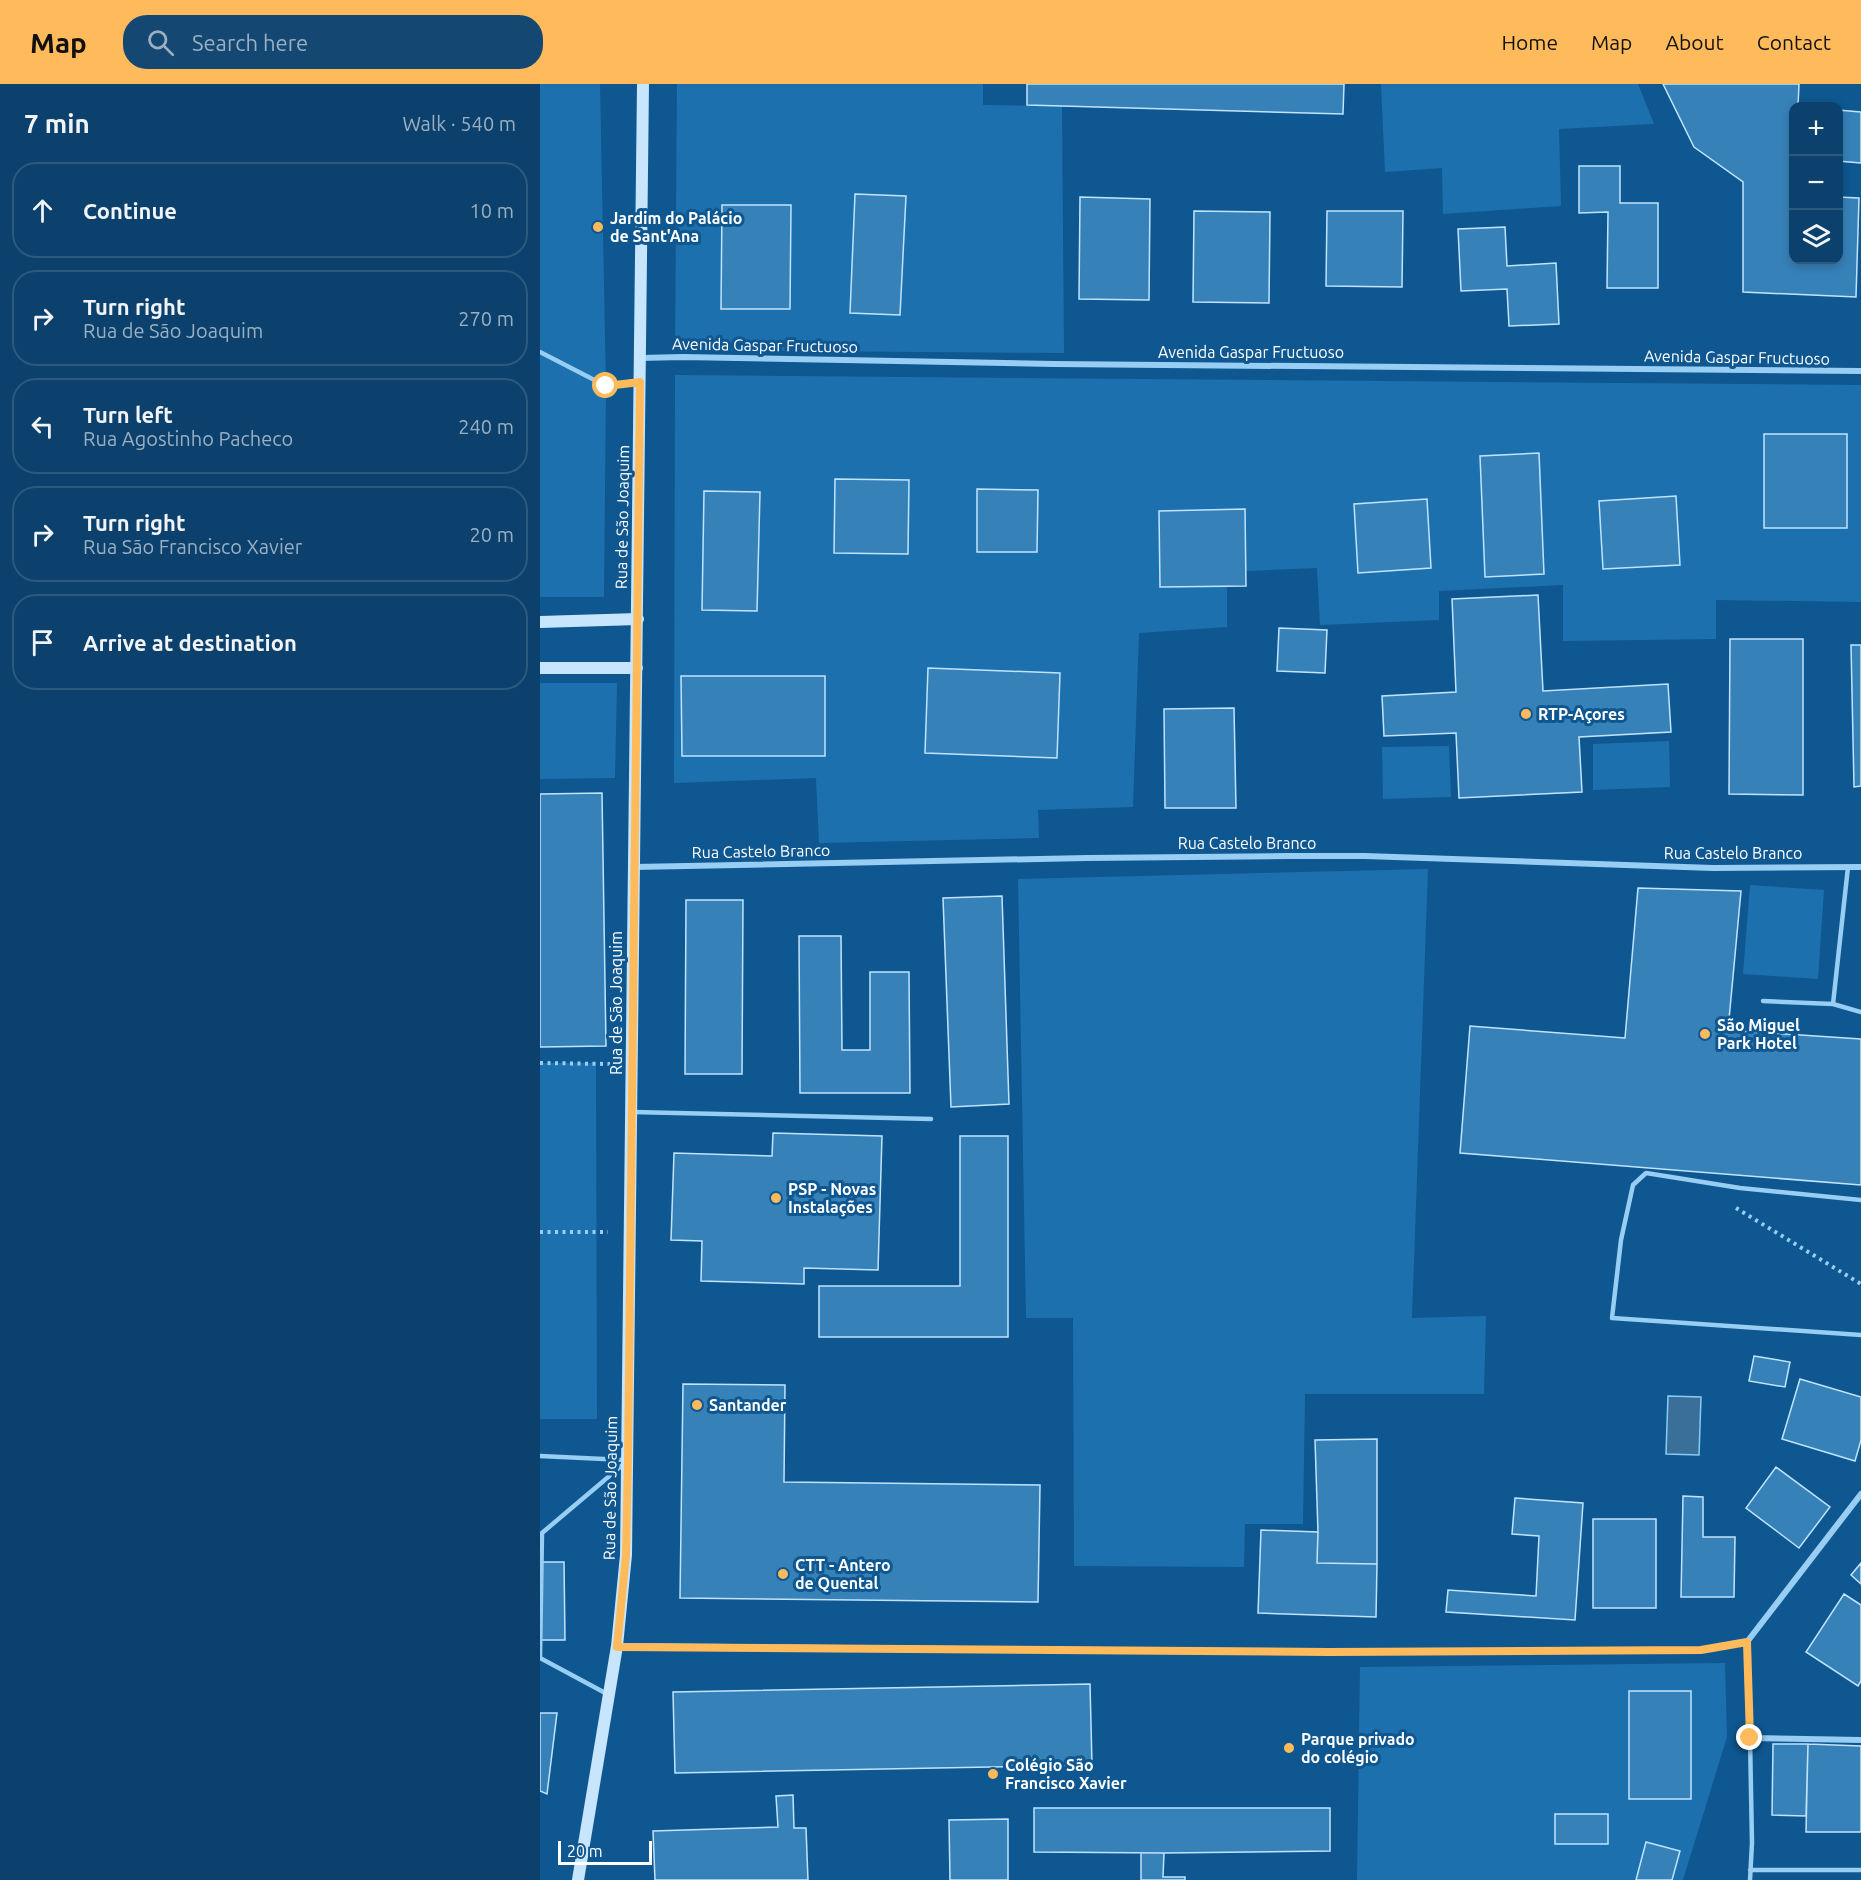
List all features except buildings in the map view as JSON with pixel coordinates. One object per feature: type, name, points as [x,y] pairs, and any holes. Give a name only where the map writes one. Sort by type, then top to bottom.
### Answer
[{"type":"main road","name":"Rua de São Joaquim","points":[[578,1880],[617,1647],[626,1555],[643,84]]},
{"type":"main road","points":[[540,622],[638,619]]},
{"type":"main road","points":[[540,668],[637,669]]},
{"type":"street","name":"Avenida Gaspar Fructuoso","points":[[640,358],[1861,371]]},
{"type":"street","name":"Rua Castelo Branco","points":[[634,867],[1277,856],[1365,856],[1713,868],[1861,867]]},
{"type":"street","points":[[1861,1494],[1747,1642],[1750,1738],[1861,1740]]},
{"type":"street","points":[[617,1647],[1351,1652],[1701,1650],[1747,1642]]},
{"type":"lane","points":[[540,352],[606,386],[640,382]]},
{"type":"lane","points":[[1833,1004],[1848,867]]},
{"type":"lane","points":[[1763,1001],[1833,1004],[1861,1012]]},
{"type":"lane","points":[[632,1112],[931,1119]]},
{"type":"lane","points":[[1861,1200],[1740,1188],[1646,1173],[1633,1185],[1621,1240],[1612,1318],[1861,1335]]},
{"type":"lane","points":[[540,1456],[628,1460]]},
{"type":"lane","points":[[609,1695],[540,1658],[542,1533],[628,1460]]},
{"type":"lane","points":[[1750,1738],[1752,1843],[1750,1880]]},
{"type":"lane","points":[[1750,1870],[1861,1870]]},
{"type":"path","points":[[540,1063],[633,1064]]},
{"type":"path","points":[[1733,1206],[1861,1284]]},
{"type":"path","points":[[540,1232],[630,1233]]},
{"type":"shaded area","points":[[540,84],[600,84],[606,386],[604,597],[540,597]]},
{"type":"shaded area","points":[[677,84],[983,84],[983,105],[1062,106],[1064,353],[675,350]]},
{"type":"shaded area","points":[[1381,84],[1638,84],[1654,124],[1559,129],[1561,206],[1443,214],[1442,168],[1385,172]]},
{"type":"shaded area","points":[[675,375],[1861,385],[1861,602],[1716,600],[1716,639],[1563,641],[1563,585],[1439,591],[1439,620],[1320,625],[1317,568],[1227,572],[1227,627],[1139,633],[1133,807],[1038,810],[1039,838],[819,843],[816,778],[674,783]]},
{"type":"shaded area","points":[[540,683],[617,683],[615,778],[540,779]]},
{"type":"shaded area","points":[[1669,741],[1670,787],[1593,790],[1593,744]]},
{"type":"shaded area","points":[[1449,746],[1451,797],[1383,799],[1382,747]]},
{"type":"shaded area","points":[[1428,869],[1412,1318],[1486,1316],[1484,1394],[1305,1394],[1303,1524],[1245,1524],[1244,1567],[1074,1566],[1073,1318],[1026,1318],[1018,879]]},
{"type":"shaded area","points":[[1750,885],[1824,890],[1818,979],[1743,974]]},
{"type":"shaded area","points":[[540,1063],[596,1063],[597,1419],[540,1419]]},
{"type":"shaded area","points":[[1668,1396],[1701,1397],[1699,1455],[1666,1454]]},
{"type":"shaded area","points":[[1725,1663],[1727,1737],[1683,1880],[1357,1880],[1360,1667]]},
{"type":"place","name":"Jardim do Palácio de Sant'Ana","points":[[598,227]]},
{"type":"place","name":"RTP-Açores","points":[[1526,714]]},
{"type":"place","name":"São Miguel Park Hotel","points":[[1705,1034]]},
{"type":"place","name":"PSP - Novas Instalações","points":[[776,1198]]},
{"type":"place","name":"Santander","points":[[697,1405]]},
{"type":"place","name":"CTT - Antero de Quental","points":[[783,1574]]},
{"type":"place","name":"Parque privado do colégio","points":[[1289,1748]]},
{"type":"place","name":"Colégio São Francisco Xavier","points":[[993,1774]]},
{"type":"route","points":[[606,386],[640,382],[628,1460],[626,1555],[617,1647],[1328,1652],[1701,1650],[1747,1642],[1750,1738]]}]
